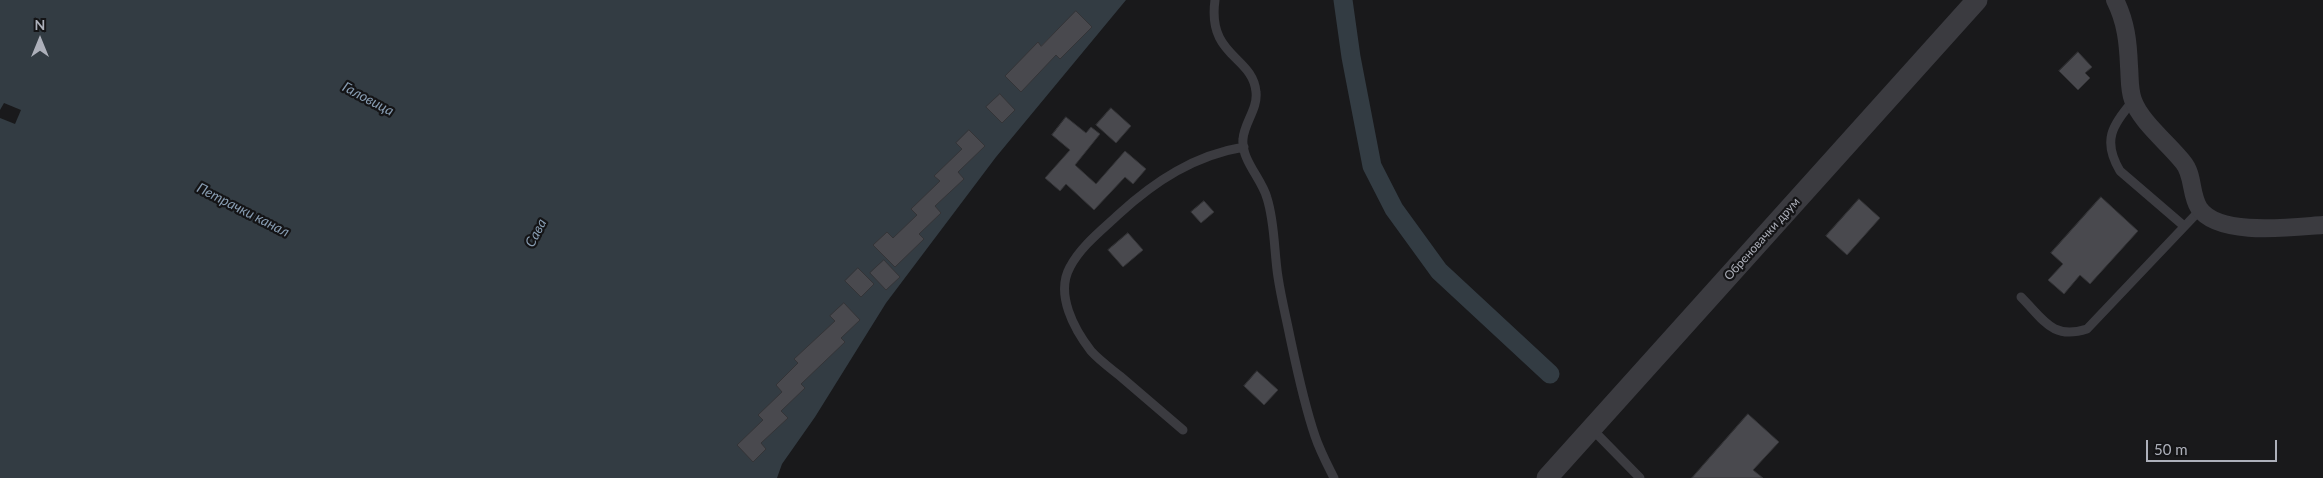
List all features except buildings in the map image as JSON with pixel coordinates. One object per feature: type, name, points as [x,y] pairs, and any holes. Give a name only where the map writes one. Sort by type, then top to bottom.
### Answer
[{"type":"street","name":"Обреновачки друм","points":[[1548,478],[1977,0]]},
{"type":"street","points":[[2115,0],[2122,15],[2126,32],[2133,100],[2146,120],[2186,165],[2201,209],[2214,221],[2231,225],[2268,228],[2323,225]]},
{"type":"lane","points":[[1215,0],[1213,15],[1216,34],[1228,52],[1253,80],[1257,94],[1242,140],[1267,198],[1278,279],[1300,382],[1315,438],[1334,478]]},
{"type":"lane","points":[[2133,100],[2119,117],[2109,141],[2115,163],[2120,171],[2184,226]]},
{"type":"lane","points":[[1183,430],[1093,352],[1078,332],[1070,312],[1066,294],[1066,280],[1070,267],[1083,249],[1152,186],[1195,161],[1228,149],[1244,147]]},
{"type":"lane","points":[[2021,297],[2052,329],[2063,333],[2075,333],[2087,329],[2201,209]]},
{"type":"lane","points":[[1592,428],[1640,478]]},
{"type":"water","points":[[0,0],[1126,0],[996,157],[886,303],[815,417],[782,464],[777,478],[0,478]]},
{"type":"pier","points":[[4,103],[21,110],[15,124],[0,118],[0,110]]},
{"type":"waterway","points":[[1343,0],[1351,57],[1372,166],[1394,209],[1439,271],[1550,374]]},
{"type":"water label","name":"Галовица","points":[[368,99]]},
{"type":"water label","name":"Петрачки канал","points":[[243,210]]},
{"type":"water label","name":"Сава","points":[[536,233]]}]
